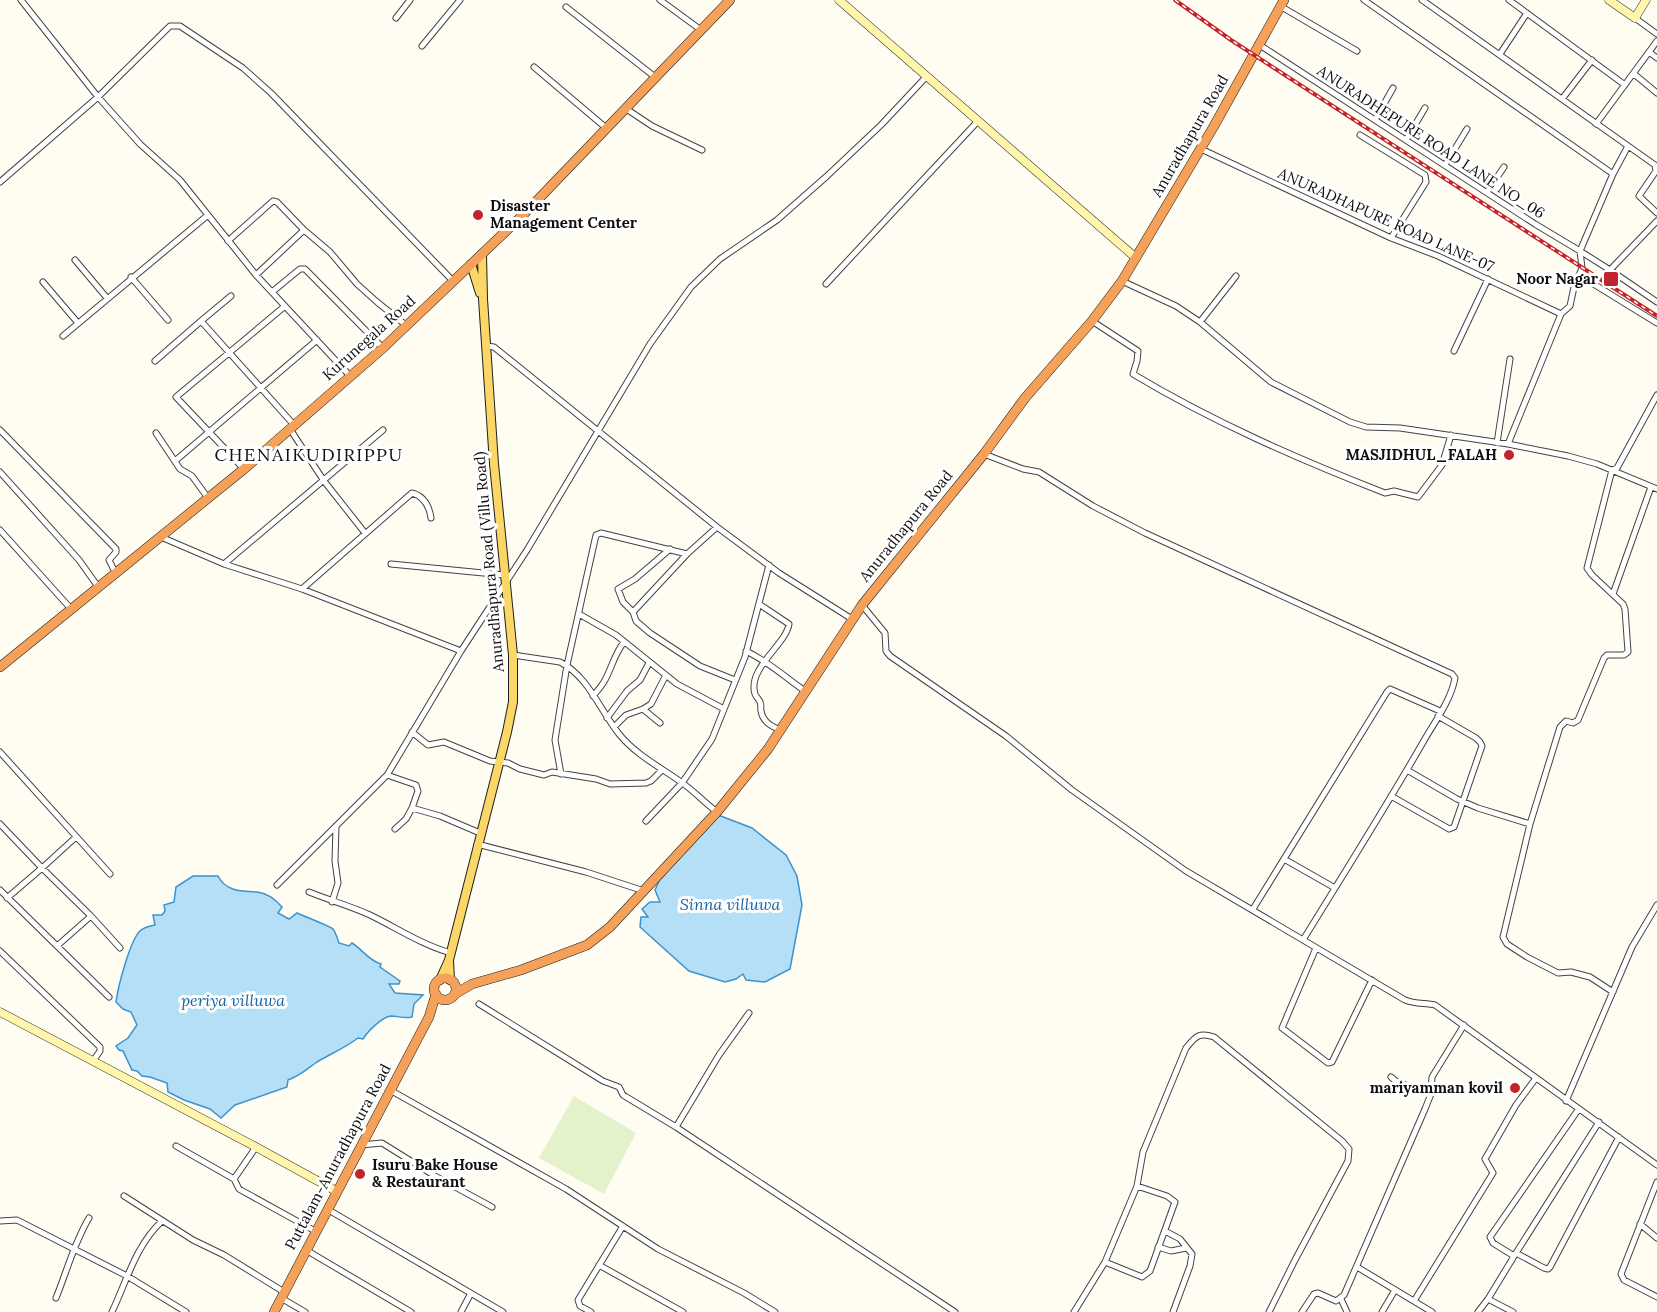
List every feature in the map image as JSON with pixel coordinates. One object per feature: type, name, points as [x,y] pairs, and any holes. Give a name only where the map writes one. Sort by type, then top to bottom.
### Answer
[{"type":"highway","name":"Kurunegala Road","points":[[0,667],[244,469],[383,348],[525,213],[605,127],[730,0]]},
{"type":"highway","name":"Anuradhapura Road","points":[[429,1017],[451,997],[472,984],[521,970],[586,945],[610,927],[717,812],[768,748],[862,605],[984,454],[1025,398],[1092,321],[1122,281],[1201,149],[1282,3]]},
{"type":"highway","name":"Anuradhapura Road","points":[[447,980],[472,984]]},
{"type":"highway","points":[[429,1017],[436,994],[435,984],[447,980],[456,987],[451,997],[440,999],[436,994]]},
{"type":"highway","name":"Puttalam-Anuradhapura Road","points":[[274,1312],[429,1017]]},
{"type":"main road","name":"Anuradhapura Road (Villu Road)","points":[[447,980],[450,956],[477,844],[500,763],[513,702],[513,655],[494,464],[482,254]]},
{"type":"main road","name":"Anuradhapura Road (Villu Road)","points":[[471,264],[483,299]]},
{"type":"street","points":[[21,0],[98,97],[140,144],[180,180],[256,275],[351,377]]},
{"type":"street","points":[[396,18],[410,0]]},
{"type":"street","points":[[422,46],[460,0]]},
{"type":"street","points":[[660,0],[700,30]]},
{"type":"street","points":[[839,0],[1136,258]]},
{"type":"street","points":[[1364,0],[1614,174]]},
{"type":"street","points":[[1422,0],[1656,166],[1656,171],[1639,196],[1657,213]]},
{"type":"street","points":[[1509,0],[1625,85]]},
{"type":"street","points":[[1609,0],[1657,34]]},
{"type":"street","points":[[1635,18],[1646,0]]},
{"type":"street","points":[[1282,3],[1357,51]]},
{"type":"street","points":[[567,7],[655,77]]},
{"type":"street","points":[[1500,54],[1527,13]]},
{"type":"street","points":[[0,182],[98,97],[170,26],[180,26],[243,68],[271,93],[453,281]]},
{"type":"street","points":[[1596,124],[1657,41]]},
{"type":"street","name":"ANURADHEPURE ROAD LANE NO_06","points":[[1258,44],[1657,302]]},
{"type":"street","points":[[1649,52],[1657,58]]},
{"type":"street","points":[[1563,99],[1592,60]]},
{"type":"street","points":[[534,67],[605,127]]},
{"type":"street","points":[[1634,74],[1657,93]]},
{"type":"street","points":[[277,885],[387,775],[504,579],[650,344],[691,287],[720,259],[777,220],[827,176],[881,125],[927,76]]},
{"type":"street","points":[[1375,120],[1394,88]]},
{"type":"street","points":[[625,108],[652,126],[702,150]]},
{"type":"street","points":[[1406,140],[1425,108]]},
{"type":"street","points":[[826,284],[978,121]]},
{"type":"street","points":[[1445,165],[1467,129]]},
{"type":"street","points":[[1360,135],[1425,175],[1426,182],[1391,238]]},
{"type":"street","points":[[1508,444],[1561,314],[1570,306],[1581,265],[1580,251],[1629,146]]},
{"type":"street","name":"ANURADHAPURE ROAD LANE-07","points":[[1201,149],[1561,314]]},
{"type":"street","points":[[1487,192],[1504,167]]},
{"type":"street","points":[[228,241],[273,201],[277,202],[304,230],[330,252],[357,284],[407,326]]},
{"type":"street","points":[[63,336],[208,215]]},
{"type":"street","points":[[1610,270],[1657,221]]},
{"type":"street","points":[[256,275],[304,230]]},
{"type":"street","points":[[75,260],[107,298]]},
{"type":"street","points":[[272,292],[300,269],[305,269],[383,348]]},
{"type":"street","points":[[1579,275],[1657,323]]},
{"type":"street","points":[[1200,322],[1236,276]]},
{"type":"street","points":[[131,277],[168,320]]},
{"type":"street","points":[[1454,351],[1488,279]]},
{"type":"street","points":[[1122,281],[1176,306],[1200,322],[1271,382],[1350,422],[1366,427],[1400,428],[1508,444],[1568,456],[1612,470],[1654,488],[1613,594]]},
{"type":"street","points":[[43,282],[78,323]]},
{"type":"street","points":[[155,361],[231,296]]},
{"type":"street","points":[[244,469],[176,397],[285,306]]},
{"type":"street","points":[[201,321],[292,427],[324,481],[365,533]]},
{"type":"street","points":[[1092,321],[1138,351],[1133,374],[1160,390],[1240,432],[1385,493],[1394,491],[1418,497],[1442,465],[1450,435]]},
{"type":"street","points":[[175,461],[317,340]]},
{"type":"street","points":[[487,346],[494,347],[717,527],[769,565],[852,619]]},
{"type":"street","points":[[1497,443],[1510,359]]},
{"type":"street","points":[[1612,992],[1590,977],[1571,972],[1558,973],[1527,957],[1505,941],[1504,930],[1530,824],[1560,727],[1566,721],[1573,723],[1578,720],[1604,658],[1607,655],[1624,656],[1628,652],[1625,609],[1587,567],[1612,470],[1617,468],[1657,395]]},
{"type":"street","points":[[0,430],[116,549],[109,560],[116,574]]},
{"type":"street","points":[[224,564],[383,430]]},
{"type":"street","points":[[156,433],[180,469],[192,476],[208,498]]},
{"type":"street","points":[[984,454],[1023,469],[1039,472],[1093,506],[1145,532],[1452,674],[1455,678],[1453,689],[1407,770],[1303,940]]},
{"type":"street","points":[[0,472],[73,553],[99,588]]},
{"type":"street","points":[[302,589],[412,493],[426,502],[431,518]]},
{"type":"street","points":[[633,612],[687,554],[717,527]]},
{"type":"street","points":[[0,530],[72,610]]},
{"type":"street","points":[[561,774],[555,740],[567,665],[596,535],[601,533],[687,554]]},
{"type":"street","points":[[161,537],[224,564],[302,589],[461,651]]},
{"type":"street","points":[[670,549],[635,579],[618,589],[623,602],[633,612],[636,621],[676,651],[700,666],[735,680]]},
{"type":"street","points":[[391,564],[504,579]]},
{"type":"street","points":[[646,821],[682,783],[712,739],[746,651],[769,565]]},
{"type":"street","points":[[759,604],[789,624],[783,636],[764,660],[754,694],[761,703],[761,712],[765,721],[780,730]]},
{"type":"street","points":[[862,605],[885,633],[886,651],[890,656],[1006,736],[1072,790],[1186,871],[1412,1003],[1423,1002],[1435,1005],[1657,1165]]},
{"type":"street","points":[[579,614],[616,635],[677,684],[724,709]]},
{"type":"street","points":[[593,696],[606,680],[616,652],[624,642]]},
{"type":"street","points":[[746,651],[764,660],[805,691]]},
{"type":"street","points":[[513,655],[567,665],[576,673],[619,735],[643,758],[682,783],[717,812]]},
{"type":"street","points":[[607,718],[627,691],[640,680],[650,663]]},
{"type":"street","points":[[614,727],[626,715],[643,709],[653,700],[666,675]]},
{"type":"street","points":[[1253,909],[1390,689],[1439,714],[1480,742],[1482,746],[1454,828],[1449,829],[1391,796]]},
{"type":"street","points":[[643,709],[660,723]]},
{"type":"street","points":[[412,732],[428,745],[444,742],[490,761],[508,763],[520,769],[544,774],[552,772],[596,779],[610,784],[646,783],[662,770]]},
{"type":"street","points":[[0,752],[110,874]]},
{"type":"street","points":[[1407,770],[1463,802],[1530,824]]},
{"type":"street","points":[[387,775],[416,785],[418,791],[406,819],[395,829]]},
{"type":"street","points":[[412,808],[440,816],[480,833]]},
{"type":"street","points":[[0,824],[120,948]]},
{"type":"street","points":[[332,902],[338,883],[335,861],[336,826]]},
{"type":"street","points":[[7,898],[76,837]]},
{"type":"street","points":[[477,844],[586,872],[644,891]]},
{"type":"street","points":[[1284,859],[1335,888]]},
{"type":"street","points":[[0,890],[109,997]]},
{"type":"street","points":[[309,892],[356,909],[450,956]]},
{"type":"street","points":[[1566,1101],[1632,947],[1657,905]]},
{"type":"street","points":[[57,946],[91,916]]},
{"type":"street","points":[[1316,948],[1282,1028],[1328,1063],[1332,1062],[1348,1032],[1372,980]]},
{"type":"street","points":[[0,951],[100,1047],[93,1061]]},
{"type":"street","points":[[479,1004],[603,1081],[619,1087],[623,1095],[676,1127],[955,1312]]},
{"type":"street","points":[[676,1127],[719,1055],[748,1013]]},
{"type":"street","points":[[1,1016],[93,1061],[336,1191]]},
{"type":"street","points":[[1341,1299],[1431,1094],[1432,1077],[1464,1024]]},
{"type":"street","points":[[1074,1312],[1105,1262],[1137,1186],[1143,1152],[1186,1048],[1202,1033],[1214,1037],[1342,1141],[1348,1149],[1348,1161],[1269,1312]]},
{"type":"street","points":[[1391,1077],[1397,1082],[1431,1094]]},
{"type":"street","points":[[1414,1301],[1493,1173],[1485,1159],[1516,1105],[1536,1078]]},
{"type":"street","points":[[390,1090],[566,1189],[658,1249],[744,1293],[775,1312]]},
{"type":"street","points":[[1578,1110],[1490,1237],[1493,1243],[1548,1269],[1619,1137]]},
{"type":"street","points":[[1478,1312],[1599,1122]]},
{"type":"street","points":[[361,1146],[382,1143],[435,1176],[492,1207]]},
{"type":"street","points":[[176,1146],[234,1179],[239,1189],[315,1231]]},
{"type":"street","points":[[234,1179],[256,1147]]},
{"type":"street","points":[[1657,1182],[1621,1274],[1621,1277],[1657,1297]]},
{"type":"street","points":[[1105,1262],[1142,1277],[1150,1270],[1175,1202],[1167,1196],[1137,1186]]},
{"type":"street","points":[[124,1196],[282,1295],[305,1312]]},
{"type":"street","points":[[327,1209],[503,1312]]},
{"type":"street","points":[[56,1298],[78,1235],[89,1218]]},
{"type":"street","points":[[0,1221],[17,1220],[127,1276],[186,1312]]},
{"type":"street","points":[[112,1312],[141,1248],[152,1230],[162,1221]]},
{"type":"street","points":[[1640,1224],[1657,1238]]},
{"type":"street","points":[[591,1312],[580,1306],[578,1300],[623,1226]]},
{"type":"street","points":[[1165,1231],[1180,1239],[1192,1254],[1190,1266],[1173,1312]]},
{"type":"street","points":[[1158,1247],[1171,1251],[1186,1248]]},
{"type":"street","points":[[306,1250],[411,1312]]},
{"type":"street","points":[[599,1265],[683,1312]]},
{"type":"street","points":[[1357,1267],[1432,1312]]},
{"type":"street","points":[[1382,1312],[1395,1290]]},
{"type":"street","points":[[461,1312],[471,1293]]},
{"type":"street","points":[[1302,1312],[1314,1294],[1318,1293],[1336,1300],[1341,1299]]},
{"type":"street","points":[[1341,1299],[1347,1312]]},
{"type":"street","points":[[1488,1299],[1513,1312]]},
{"type":"green space","points":[[574,1096],[636,1133],[604,1194],[539,1158]]},
{"type":"water","name":"Sinna villuwa","points":[[718,815],[752,828],[786,855],[797,876],[802,905],[790,969],[765,982],[746,980],[743,974],[725,982],[689,971],[640,927],[641,917],[648,917],[642,909],[650,902],[660,902],[655,890],[660,879]]},
{"type":"water","name":"periya villuwa","points":[[193,876],[218,876],[230,888],[271,897],[282,907],[278,913],[289,919],[297,913],[333,929],[339,943],[349,946],[352,943],[400,981],[399,984],[389,984],[395,993],[423,995],[414,1004],[412,1017],[391,1016],[384,1019],[363,1039],[358,1038],[288,1080],[287,1087],[235,1105],[221,1118],[210,1109],[168,1092],[167,1083],[142,1076],[132,1070],[123,1051],[116,1046],[128,1038],[137,1025],[131,1012],[123,1009],[116,1002],[125,964],[137,935],[143,929],[155,925],[153,915],[162,915],[165,911],[164,905],[174,902],[176,887]]},
{"type":"railway","points":[[1175,0],[1231,40],[1657,316]]},
{"type":"place","name":"Disaster Management Center","points":[[478,215]]},
{"type":"place","name":"Noor Nagar","points":[[1611,279]]},
{"type":"place","name":"MASJIDHUL_FALAH","points":[[1509,455]]},
{"type":"place","name":"mariyamman kovil","points":[[1515,1088]]},
{"type":"place","name":"Isuru Bake House & Restaurant","points":[[360,1174]]},
{"type":"district","name":"CHENAIKUDIRIPPU","points":[[309,455]]}]
